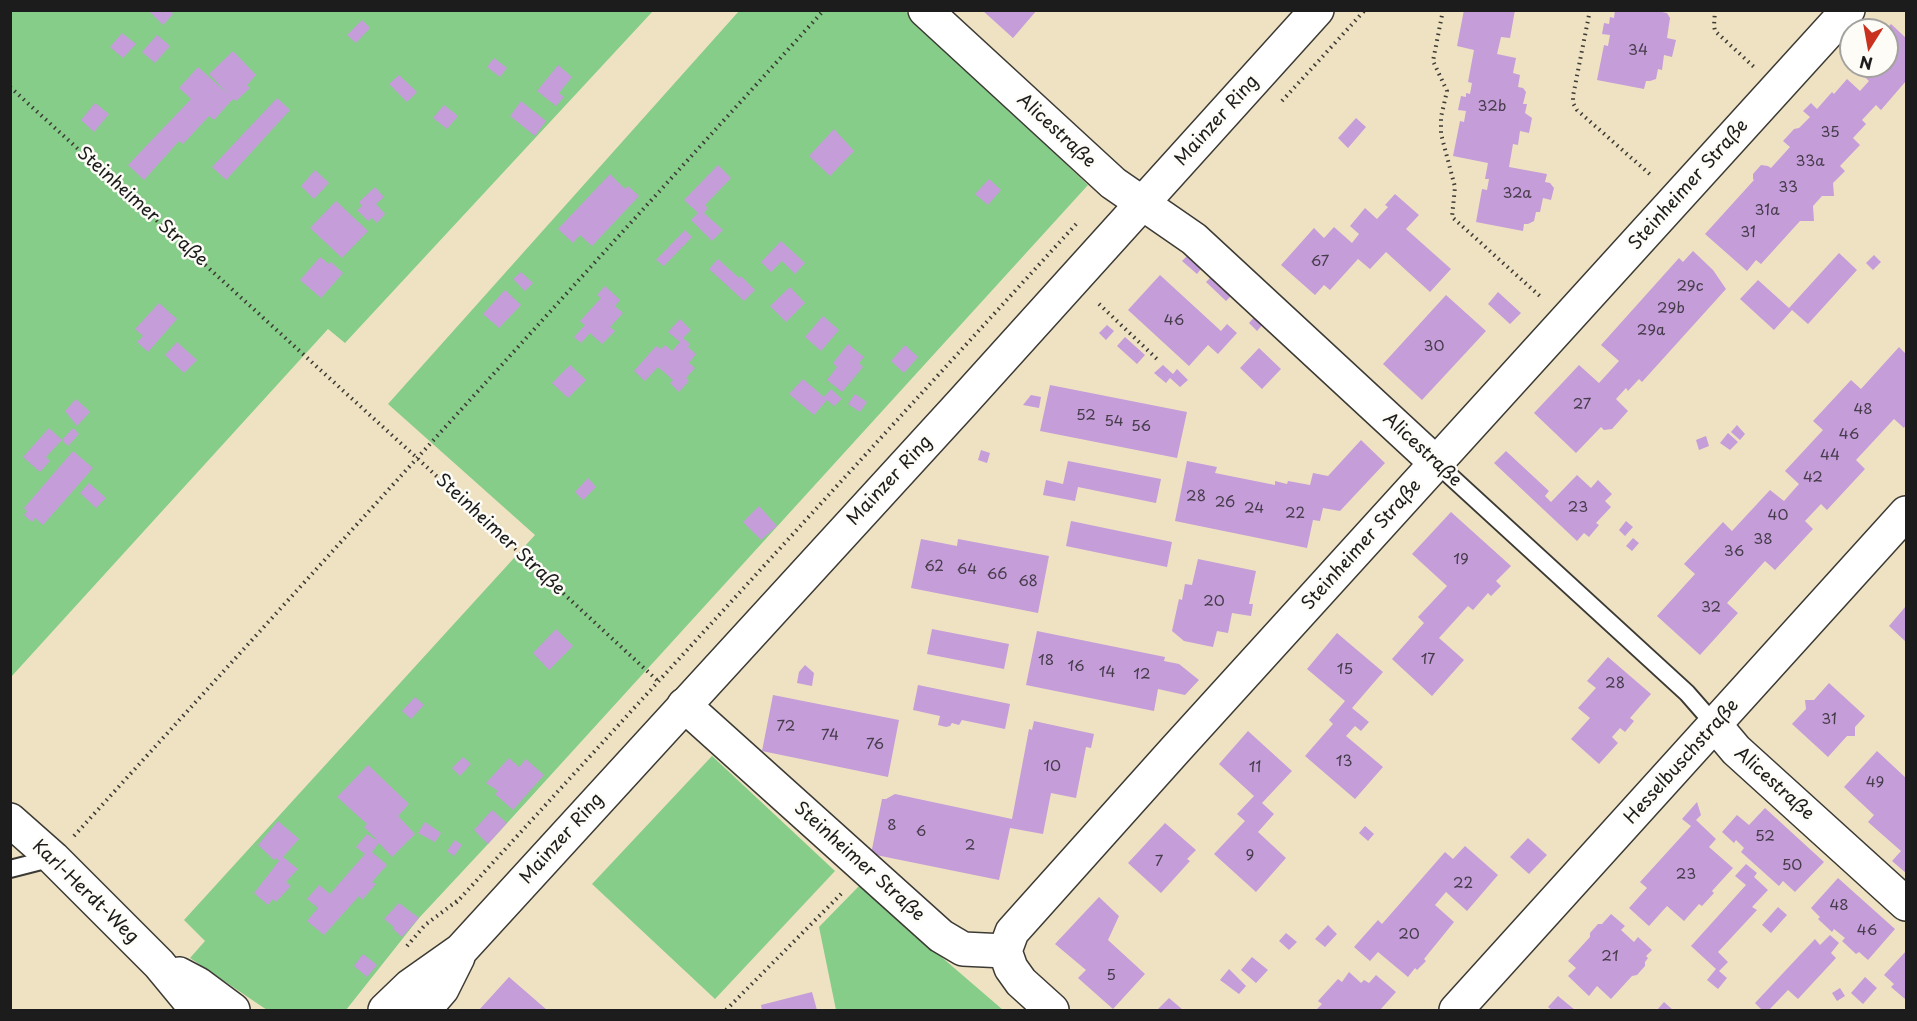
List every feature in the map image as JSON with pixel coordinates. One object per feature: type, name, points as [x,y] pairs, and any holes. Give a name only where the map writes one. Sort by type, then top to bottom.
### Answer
[{"type":"street","name":"Alicestraße","points":[[925,10],[1113,183],[1194,240],[1436,464]]},
{"type":"street","name":"Mainzer Ring","points":[[385,1011],[410,986],[461,950],[961,404],[1317,10]]},
{"type":"street","name":"Steinheimer Straße","points":[[684,705],[952,944],[963,949],[1005,951],[1012,932],[1848,10]]},
{"type":"street","name":"Hesselbuschstraße","points":[[1456,1011],[1906,513]]},
{"type":"street","name":"Alicestraße","points":[[1715,725],[1736,750],[1906,904]]},
{"type":"street","name":"Karl-Herdt-Weg","points":[[10,820],[53,858],[159,964],[197,1011]]},
{"type":"street","name":"Mainzer Ring","points":[[424,1011],[442,990],[461,950]]},
{"type":"street","points":[[1005,951],[1011,968],[1021,982],[1052,1011]]},
{"type":"street","name":"Karl-Herdt-Weg","points":[[159,964],[198,984],[233,1011]]},
{"type":"lane","name":"Alicestraße","points":[[1436,464],[1687,693],[1715,725]]},
{"type":"lane","points":[[10,868],[53,858]]},
{"type":"path","points":[[53,858],[824,10]]},
{"type":"path","points":[[1443,10],[1433,61],[1447,91],[1441,117],[1441,134],[1455,187],[1452,218],[1567,320]]},
{"type":"path","points":[[1590,10],[1573,103],[1577,110],[1678,198]]},
{"type":"path","points":[[1715,10],[1714,26],[1719,36],[1778,87]]},
{"type":"path","name":"Steinheimer Straße","points":[[10,87],[684,705]]},
{"type":"path","points":[[458,900],[1113,183]]},
{"type":"path","points":[[1098,304],[1158,360]]},
{"type":"path","points":[[726,1011],[867,868]]},
{"type":"green space","points":[[11,11],[653,11],[345,343],[328,329],[11,677]]},
{"type":"green space","points":[[739,11],[905,11],[1088,185],[419,918],[346,1010],[267,1010],[190,958],[205,941],[184,920],[535,535],[388,404]]},
{"type":"green space","points":[[712,756],[835,871],[715,999],[592,884]]},
{"type":"green space","points":[[859,886],[1003,1010],[836,1010],[819,927]]},
{"type":"building","points":[[148,10],[169,10],[173,14],[163,25]]},
{"type":"building","points":[[982,10],[1037,10],[1013,38]]},
{"type":"building","points":[[1464,10],[1515,10],[1510,38],[1501,37],[1497,54],[1516,58],[1513,73],[1520,75],[1518,87],[1523,88],[1526,92],[1523,104],[1527,104],[1525,113],[1532,118],[1529,133],[1520,131],[1518,145],[1513,144],[1509,167],[1547,174],[1545,182],[1550,183],[1554,188],[1551,200],[1543,198],[1540,212],[1536,212],[1534,221],[1524,224],[1523,231],[1476,222],[1482,189],[1487,190],[1489,179],[1485,179],[1488,163],[1453,156],[1460,121],[1464,122],[1466,111],[1458,110],[1461,96],[1466,97],[1466,93],[1470,94],[1472,83],[1468,82],[1474,50],[1457,46]]},
{"type":"building","points":[[1615,10],[1662,10],[1670,18],[1667,38],[1676,40],[1672,57],[1664,55],[1662,70],[1658,69],[1656,79],[1646,81],[1644,89],[1597,80],[1604,45],[1608,46],[1610,35],[1602,34],[1604,23],[1609,24],[1610,17],[1614,18]]},
{"type":"building","points":[[362,20],[370,28],[356,43],[347,35]]},
{"type":"building","points":[[1899,31],[1906,38],[1906,81],[1881,110],[1876,105],[1862,120],[1866,124],[1853,138],[1860,145],[1840,166],[1845,171],[1833,183],[1834,196],[1822,196],[1813,206],[1814,221],[1800,221],[1761,264],[1756,260],[1747,271],[1705,234],[1754,180],[1753,174],[1761,165],[1771,168],[1790,147],[1783,141],[1810,117],[1803,111],[1811,103],[1817,109],[1847,79],[1860,91],[1869,81],[1866,78],[1899,78]]},
{"type":"building","points":[[122,33],[136,44],[123,58],[110,47]]},
{"type":"building","points":[[157,35],[170,46],[155,63],[142,52]]},
{"type":"building","points":[[233,51],[256,75],[247,85],[250,88],[236,101],[233,99],[214,120],[209,116],[183,144],[179,141],[144,180],[128,165],[191,99],[179,88],[198,67],[228,94],[209,74]]},
{"type":"building","points":[[494,58],[507,68],[500,77],[487,67]]},
{"type":"building","points":[[558,65],[572,77],[559,93],[564,97],[556,106],[537,91]]},
{"type":"building","points":[[399,75],[417,92],[407,102],[389,84]]},
{"type":"building","points":[[277,98],[290,110],[226,180],[212,167]]},
{"type":"building","points":[[521,101],[546,121],[535,136],[510,116]]},
{"type":"building","points":[[95,103],[109,114],[94,132],[81,120]]},
{"type":"building","points":[[444,105],[458,116],[447,129],[433,118]]},
{"type":"building","points":[[1356,118],[1366,127],[1348,148],[1338,138]]},
{"type":"building","points":[[834,129],[854,151],[830,176],[809,156]]},
{"type":"building","points":[[718,165],[731,178],[705,205],[708,208],[704,213],[723,230],[712,241],[691,220],[698,213],[684,200]]},
{"type":"building","points":[[315,170],[329,183],[314,199],[301,186]]},
{"type":"building","points":[[610,174],[625,189],[628,186],[639,196],[592,246],[580,235],[573,243],[558,229]]},
{"type":"building","points":[[989,179],[1001,190],[988,205],[975,194]]},
{"type":"building","points":[[375,187],[384,197],[376,204],[385,214],[377,223],[372,218],[368,221],[357,210],[362,206],[359,202]]},
{"type":"building","points":[[1395,194],[1419,215],[1406,229],[1451,269],[1430,292],[1386,252],[1370,269],[1358,259],[1330,290],[1324,285],[1315,295],[1281,265],[1314,228],[1324,238],[1334,227],[1352,243],[1359,234],[1350,226],[1365,208],[1377,219],[1388,207],[1385,205]]},
{"type":"building","points":[[336,201],[368,231],[342,258],[310,228]]},
{"type":"building","points":[[685,230],[692,237],[664,266],[656,260]]},
{"type":"building","points":[[781,241],[805,263],[795,274],[782,261],[771,272],[761,262]]},
{"type":"building","points":[[1693,251],[1713,270],[1726,289],[1642,382],[1639,379],[1628,391],[1626,388],[1616,399],[1628,411],[1612,429],[1604,430],[1601,427],[1576,453],[1534,413],[1579,365],[1599,383],[1619,361],[1601,345],[1679,258],[1683,262]]},
{"type":"building","points":[[1190,253],[1204,265],[1197,274],[1182,261]]},
{"type":"building","points":[[1839,253],[1857,270],[1808,324],[1792,310],[1774,330],[1740,299],[1758,280],[1789,308]]},
{"type":"building","points":[[1874,255],[1881,262],[1873,270],[1866,263]]},
{"type":"building","points":[[320,257],[329,264],[331,262],[343,273],[321,298],[300,280]]},
{"type":"building","points":[[718,259],[755,290],[744,301],[709,269]]},
{"type":"building","points":[[521,272],[533,283],[525,291],[513,279]]},
{"type":"building","points":[[1214,274],[1234,293],[1226,301],[1206,282]]},
{"type":"building","points":[[1160,275],[1221,331],[1227,324],[1237,333],[1218,354],[1208,345],[1189,366],[1128,310]]},
{"type":"building","points":[[605,286],[620,300],[615,306],[623,313],[610,327],[615,331],[602,344],[590,333],[581,343],[574,337],[585,325],[580,321],[601,298],[597,295]]},
{"type":"building","points":[[790,287],[805,303],[786,322],[770,306]]},
{"type":"building","points":[[505,290],[521,305],[499,328],[483,314]]},
{"type":"building","points":[[1498,292],[1521,313],[1510,324],[1488,304]]},
{"type":"building","points":[[1446,295],[1486,331],[1422,400],[1383,364]]},
{"type":"building","points":[[159,303],[177,319],[148,352],[137,342],[143,336],[135,329]]},
{"type":"building","points":[[1257,314],[1265,322],[1257,331],[1249,323]]},
{"type":"building","points":[[823,316],[839,330],[821,351],[805,337]]},
{"type":"building","points":[[680,319],[691,330],[683,338],[696,354],[689,363],[695,368],[686,378],[689,381],[679,392],[670,383],[673,380],[658,367],[645,381],[634,371],[656,346],[661,349],[665,345],[672,351],[680,342],[668,332]]},
{"type":"building","points":[[1107,325],[1114,331],[1106,340],[1099,333]]},
{"type":"building","points":[[1125,337],[1145,355],[1137,364],[1117,346]]},
{"type":"building","points":[[177,342],[197,360],[184,373],[165,355]]},
{"type":"building","points":[[848,344],[864,357],[859,363],[863,367],[842,392],[827,380],[837,367],[833,363]]},
{"type":"building","points":[[905,345],[918,357],[904,373],[891,361]]},
{"type":"building","points":[[1899,347],[1906,354],[1906,424],[1904,428],[1894,419],[1856,460],[1865,469],[1827,510],[1821,504],[1805,521],[1813,529],[1775,570],[1765,561],[1727,603],[1738,613],[1700,655],[1657,616],[1695,574],[1684,564],[1723,522],[1732,531],[1770,490],[1784,501],[1799,484],[1785,471],[1823,430],[1813,421],[1851,380],[1861,389]]},
{"type":"building","points":[[1259,348],[1281,369],[1262,389],[1240,368]]},
{"type":"building","points":[[570,365],[586,380],[568,398],[552,383]]},
{"type":"building","points":[[1163,365],[1173,374],[1177,369],[1188,380],[1180,387],[1170,378],[1166,383],[1154,373]]},
{"type":"building","points":[[803,379],[824,397],[831,389],[842,399],[834,406],[827,400],[814,415],[789,394]]},
{"type":"building","points":[[1050,385],[1187,412],[1177,458],[1040,431]]},
{"type":"building","points":[[855,394],[867,402],[860,412],[848,404]]},
{"type":"building","points":[[1031,395],[1041,397],[1039,408],[1023,405]]},
{"type":"building","points":[[76,399],[90,412],[77,426],[65,411]]},
{"type":"building","points":[[1737,425],[1745,434],[1740,440],[1731,432]]},
{"type":"building","points":[[49,428],[62,440],[46,457],[50,461],[40,472],[23,457]]},
{"type":"building","points":[[73,428],[79,434],[68,446],[62,440]]},
{"type":"building","points":[[1728,433],[1738,442],[1730,450],[1720,443]]},
{"type":"building","points":[[1706,436],[1709,446],[1699,450],[1696,440]]},
{"type":"building","points":[[1361,440],[1385,463],[1340,511],[1323,508],[1320,521],[1313,520],[1307,548],[1175,521],[1187,461],[1217,467],[1215,473],[1275,485],[1275,481],[1287,484],[1288,481],[1310,485],[1313,473],[1328,476]]},
{"type":"building","points":[[981,450],[990,453],[987,463],[978,460]]},
{"type":"building","points":[[73,451],[93,468],[43,525],[35,518],[32,522],[24,515],[27,511],[24,508]]},
{"type":"building","points":[[1506,451],[1549,491],[1545,496],[1551,502],[1577,475],[1591,488],[1598,480],[1612,494],[1605,501],[1611,507],[1596,523],[1599,525],[1589,537],[1584,533],[1577,541],[1494,463]]},
{"type":"building","points":[[1068,461],[1161,479],[1156,503],[1078,487],[1075,501],[1043,495],[1046,480],[1063,484]]},
{"type":"building","points":[[588,478],[596,487],[583,500],[575,492]]},
{"type":"building","points":[[89,483],[106,498],[96,508],[80,493]]},
{"type":"building","points":[[759,506],[777,526],[761,540],[743,522]]},
{"type":"building","points":[[1451,512],[1511,566],[1496,581],[1501,586],[1491,596],[1488,593],[1473,610],[1468,606],[1439,638],[1464,660],[1432,696],[1392,659],[1424,623],[1418,617],[1447,586],[1412,554]]},
{"type":"building","points":[[1071,521],[1172,542],[1167,567],[1066,546]]},
{"type":"building","points":[[1626,521],[1633,527],[1625,536],[1619,530]]},
{"type":"building","points":[[1633,538],[1639,543],[1632,551],[1626,546]]},
{"type":"building","points":[[921,539],[957,546],[958,539],[1049,556],[1038,613],[911,588]]},
{"type":"building","points":[[1198,559],[1256,571],[1249,604],[1253,604],[1251,616],[1232,613],[1228,633],[1217,631],[1213,647],[1184,641],[1172,631],[1179,599],[1182,600],[1185,584],[1192,585]]},
{"type":"building","points":[[1906,606],[1906,642],[1889,626]]},
{"type":"building","points":[[556,629],[573,646],[549,670],[533,653]]},
{"type":"building","points":[[932,629],[1009,644],[1004,669],[927,654]]},
{"type":"building","points":[[1037,631],[1165,657],[1164,661],[1179,664],[1199,680],[1185,695],[1158,689],[1154,711],[1026,685]]},
{"type":"building","points":[[1337,633],[1383,672],[1352,708],[1369,722],[1361,731],[1355,726],[1346,736],[1383,767],[1355,799],[1305,756],[1333,724],[1329,720],[1345,701],[1307,669]]},
{"type":"building","points":[[1608,657],[1651,694],[1630,718],[1634,721],[1625,732],[1620,728],[1612,737],[1618,743],[1599,764],[1571,739],[1590,718],[1578,708],[1596,688],[1587,681]]},
{"type":"building","points":[[805,665],[814,673],[812,686],[797,683],[799,672]]},
{"type":"building","points":[[1829,683],[1865,716],[1855,727],[1855,736],[1847,736],[1828,757],[1792,724],[1806,709],[1805,700],[1814,700]]},
{"type":"building","points":[[918,685],[1010,704],[1005,729],[962,720],[959,725],[952,723],[946,727],[938,725],[940,716],[913,710]]},
{"type":"building","points":[[773,695],[899,720],[888,777],[762,751]]},
{"type":"building","points":[[415,697],[424,705],[411,719],[402,711]]},
{"type":"building","points":[[1034,721],[1094,734],[1091,748],[1086,747],[1076,798],[1051,793],[1043,834],[1010,828],[999,880],[871,854],[882,799],[895,794],[1012,819],[1029,729],[1032,730]]},
{"type":"building","points":[[1248,731],[1292,771],[1262,803],[1274,814],[1258,832],[1286,858],[1256,892],[1214,854],[1245,821],[1237,814],[1254,796],[1219,764]]},
{"type":"building","points":[[1877,751],[1906,778],[1906,873],[1892,861],[1901,851],[1868,822],[1874,815],[1844,787]]},
{"type":"building","points":[[463,757],[471,764],[460,776],[452,768]]},
{"type":"building","points":[[509,758],[519,767],[526,759],[544,775],[513,810],[495,794],[498,791],[486,783]]},
{"type":"building","points":[[368,765],[409,804],[398,816],[415,834],[392,857],[379,843],[372,852],[387,865],[372,882],[376,884],[362,900],[359,896],[324,935],[307,921],[318,908],[307,899],[319,885],[330,894],[365,854],[356,847],[367,834],[376,839],[364,827],[367,824],[337,797]]},
{"type":"building","points":[[1697,802],[1701,815],[1696,820],[1716,839],[1709,847],[1733,868],[1702,906],[1699,904],[1684,921],[1667,906],[1649,926],[1629,908],[1647,888],[1640,882],[1691,826],[1682,819]]},
{"type":"building","points":[[1765,808],[1824,862],[1795,892],[1783,881],[1779,886],[1741,852],[1744,848],[1736,840],[1734,843],[1722,832],[1737,815],[1749,825]]},
{"type":"building","points":[[492,810],[507,823],[488,844],[474,830]]},
{"type":"building","points":[[278,821],[299,839],[283,857],[298,869],[286,882],[291,886],[276,902],[273,899],[268,905],[254,893],[279,861],[276,858],[274,860],[258,845]]},
{"type":"building","points":[[425,822],[441,833],[435,842],[418,833]]},
{"type":"building","points":[[1165,823],[1196,850],[1187,859],[1190,861],[1161,893],[1128,863]]},
{"type":"building","points":[[1365,826],[1374,834],[1368,841],[1359,833]]},
{"type":"building","points":[[1528,838],[1547,855],[1529,874],[1510,857]]},
{"type":"building","points":[[455,840],[462,845],[454,856],[447,851]]},
{"type":"building","points":[[1465,846],[1498,875],[1467,911],[1446,892],[1435,905],[1454,922],[1417,970],[1415,968],[1408,977],[1378,952],[1370,961],[1354,947],[1378,920],[1382,924],[1445,852],[1453,859]]},
{"type":"building","points":[[1746,864],[1757,873],[1754,877],[1768,890],[1752,907],[1757,910],[1718,952],[1728,962],[1719,971],[1727,978],[1718,989],[1707,980],[1716,969],[1691,946],[1746,885],[1735,876]]},
{"type":"building","points":[[1838,878],[1895,929],[1868,960],[1859,952],[1856,954],[1842,941],[1845,938],[1834,929],[1832,932],[1818,919],[1820,917],[1811,908]]},
{"type":"building","points":[[1099,897],[1119,916],[1108,940],[1145,974],[1113,1009],[1078,978],[1086,970],[1055,944]]},
{"type":"building","points":[[399,903],[419,918],[402,937],[384,919]]},
{"type":"building","points":[[1778,907],[1787,915],[1771,933],[1762,925]]},
{"type":"building","points":[[1611,914],[1625,926],[1621,930],[1634,942],[1638,937],[1652,950],[1646,956],[1648,958],[1645,966],[1637,975],[1632,976],[1611,999],[1597,986],[1589,996],[1568,976],[1576,968],[1568,961],[1590,937],[1590,933],[1598,924],[1602,924]]},
{"type":"building","points":[[1328,925],[1337,934],[1325,947],[1315,939]]},
{"type":"building","points":[[1286,933],[1297,942],[1289,950],[1279,941]]},
{"type":"building","points":[[1830,935],[1839,943],[1831,953],[1836,958],[1798,999],[1788,990],[1769,1010],[1762,1010],[1755,1003],[1815,939],[1820,945]]},
{"type":"building","points":[[1906,951],[1905,999],[1891,987],[1894,984],[1884,975]]},
{"type":"building","points":[[363,954],[377,965],[367,977],[354,966]]},
{"type":"building","points":[[1252,957],[1268,970],[1256,983],[1241,970]]},
{"type":"building","points":[[1229,969],[1246,986],[1239,994],[1220,980]]},
{"type":"building","points":[[1349,972],[1361,983],[1364,980],[1369,983],[1376,975],[1396,992],[1380,1010],[1316,1010],[1322,1004],[1318,1001],[1338,979],[1342,982]]},
{"type":"building","points":[[509,977],[547,1010],[479,1010]]},
{"type":"building","points":[[1865,977],[1877,988],[1863,1004],[1851,993]]},
{"type":"building","points":[[1840,988],[1845,996],[1837,1001],[1832,993]]},
{"type":"building","points":[[812,992],[817,1010],[762,1010],[761,1005]]},
{"type":"building","points":[[1558,996],[1575,1010],[1552,1010],[1548,1007]]},
{"type":"building","points":[[1169,998],[1183,1010],[1157,1010]]},
{"type":"building","points":[[1664,1002],[1673,1010],[1657,1010]]}]
